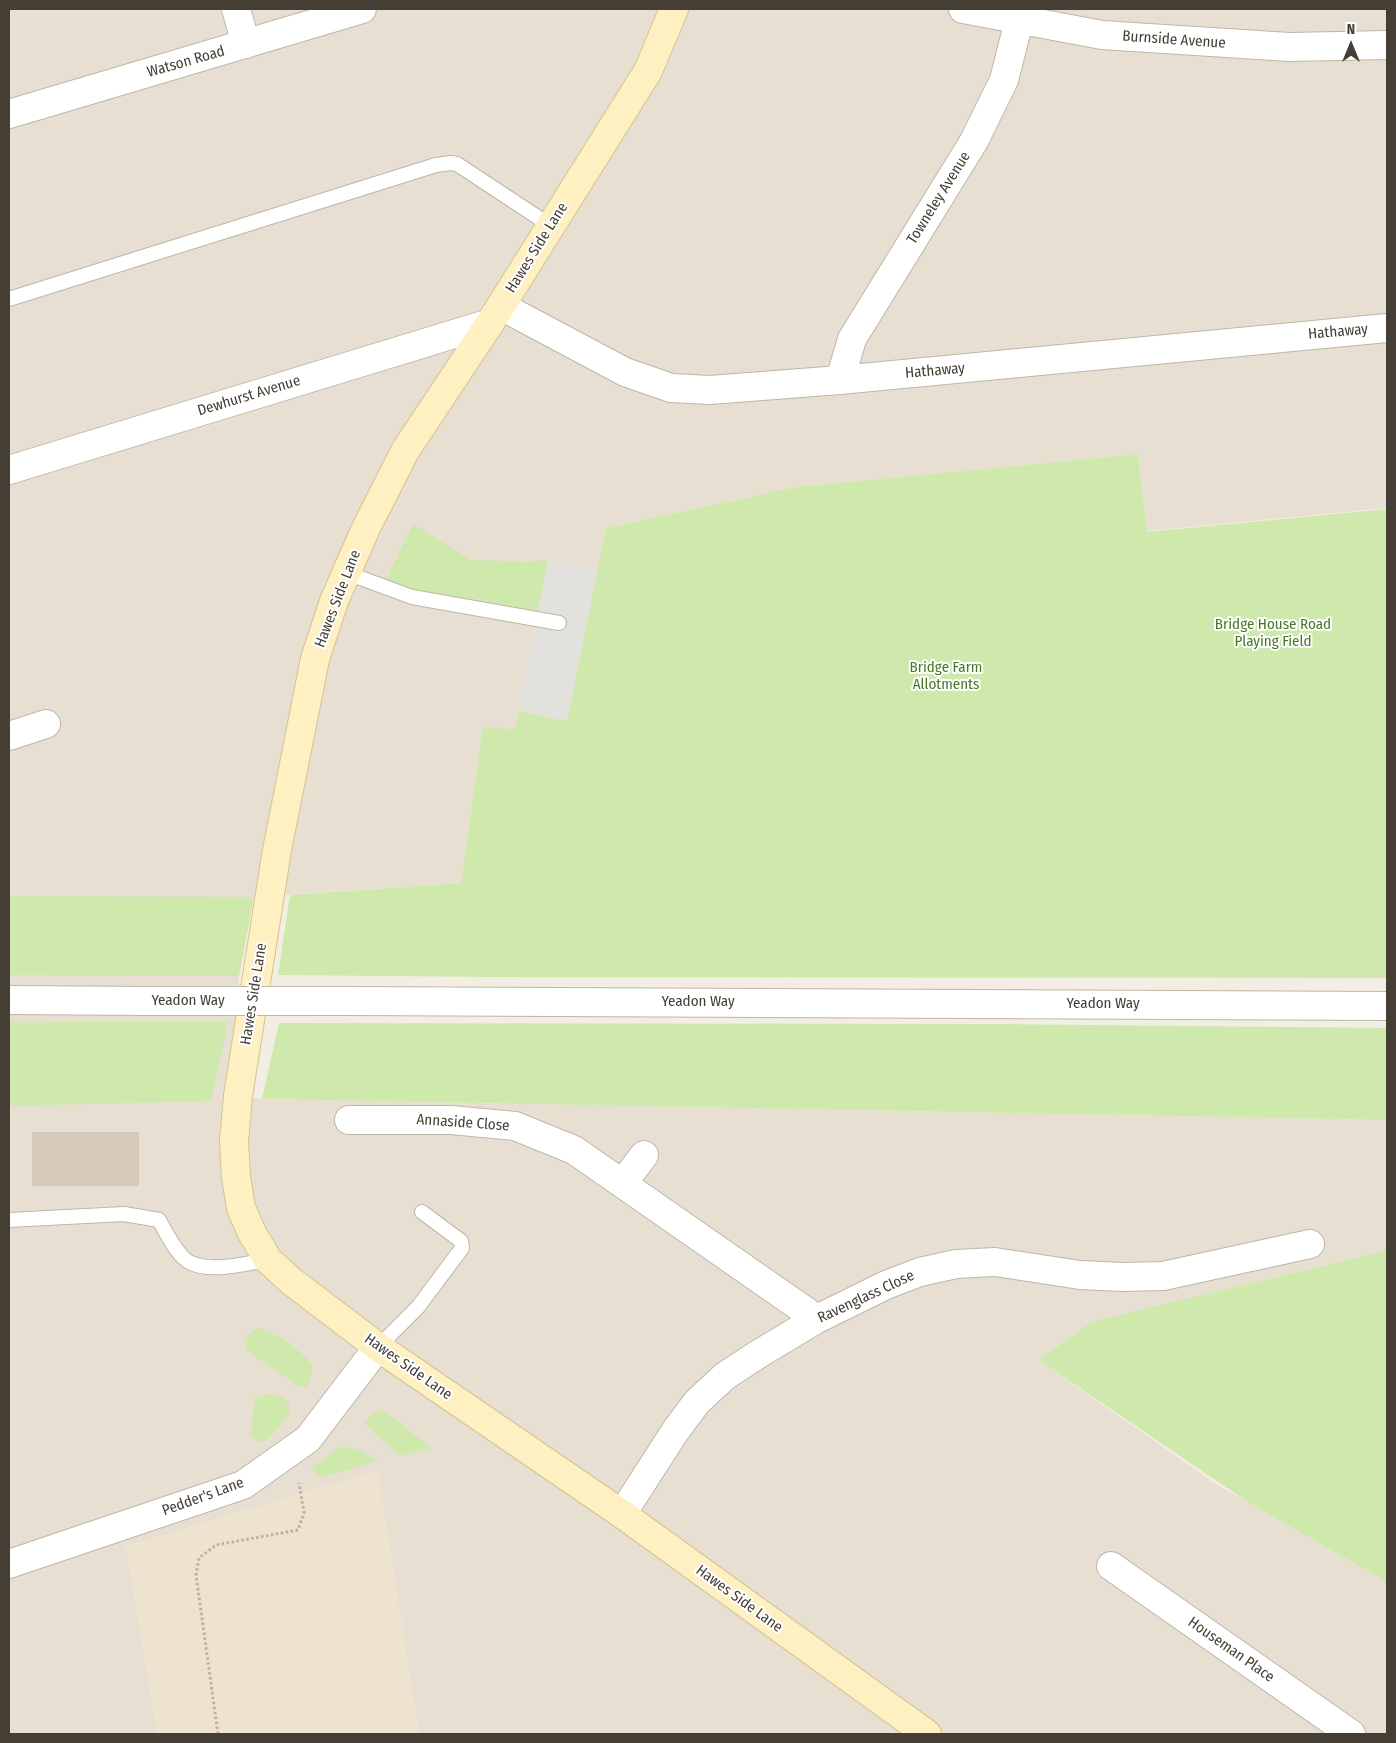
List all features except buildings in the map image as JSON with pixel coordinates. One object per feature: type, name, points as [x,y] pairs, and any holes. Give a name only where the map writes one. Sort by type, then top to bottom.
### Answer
[{"type":"main road","name":"Hawes Side Lane","points":[[674,9],[648,71],[496,314],[405,451],[366,528],[334,601],[316,659],[277,850],[238,1096],[234,1141],[236,1177],[241,1208],[252,1233],[268,1260],[291,1281],[378,1347],[622,1514],[927,1734]]},
{"type":"street","points":[[236,9],[246,44]]},
{"type":"street","name":"Watson Road","points":[[9,114],[362,9]]},
{"type":"street","name":"Burnside Avenue","points":[[963,9],[1022,14],[1112,36],[1289,47],[1387,45]]},
{"type":"street","name":"Towneley Avenue","points":[[840,380],[852,339],[974,141],[1004,80],[1022,14]]},
{"type":"street","name":"Hathaway","points":[[496,314],[625,372],[671,388],[710,390],[840,380],[1387,328]]},
{"type":"street","name":"Dewhurst Avenue","points":[[9,470],[496,314]]},
{"type":"street","points":[[9,736],[46,724]]},
{"type":"street","name":"Yeadon Way","points":[[9,1000],[1387,1006]]},
{"type":"street","name":"Annaside Close","points":[[349,1120],[451,1120],[515,1126],[574,1150],[816,1320]]},
{"type":"street","points":[[623,1183],[644,1156]]},
{"type":"street","name":"Ravenglass Close","points":[[622,1514],[676,1430],[698,1402],[725,1376],[757,1354],[816,1320],[886,1285],[920,1272],[956,1264],[995,1262],[1080,1275],[1163,1276],[1310,1244]]},
{"type":"street","name":"Pedder's Lane","points":[[9,1564],[242,1486],[308,1439],[378,1347]]},
{"type":"street","name":"Houseman Place","points":[[1111,1566],[1351,1734]]},
{"type":"lane","points":[[9,299],[436,165],[457,164],[551,226]]},
{"type":"lane","points":[[347,573],[412,597],[559,623]]},
{"type":"lane","points":[[378,1347],[418,1307],[462,1248],[461,1241],[422,1212]]},
{"type":"lane","points":[[9,1220],[124,1214],[160,1220],[172,1244],[190,1263],[213,1267],[268,1260]]},
{"type":"path","points":[[218,1734],[196,1575],[200,1558],[216,1545],[298,1530],[304,1513],[293,1450]]},
{"type":"shaded area","points":[[9,9],[1387,9],[1387,508],[1147,531],[1138,454],[796,487],[606,528],[567,721],[518,711],[515,731],[483,726],[461,883],[254,897],[239,976],[238,1096],[262,1099],[1387,1120],[1387,1250],[1091,1322],[1039,1360],[1216,1484],[1387,1582],[1387,1734],[9,1734]]},
{"type":"shaded area","points":[[548,560],[598,568],[567,721],[518,711]]},
{"type":"shaded area","points":[[378,1470],[419,1734],[157,1734],[126,1546]]},
{"type":"green space","points":[[1138,454],[1147,532],[1387,509],[1387,978],[278,975],[290,895],[461,883],[483,726],[515,730],[518,711],[567,721],[606,528],[796,487]]},
{"type":"green space","points":[[413,524],[471,560],[525,562],[548,560],[537,618],[383,586]]},
{"type":"green space","points":[[9,896],[254,897],[239,976],[9,975]]},
{"type":"green space","points":[[9,1021],[228,1022],[211,1101],[9,1106]]},
{"type":"green space","points":[[279,1023],[989,1024],[1387,1028],[1387,1120],[262,1099]]},
{"type":"green space","points":[[1387,1250],[1387,1582],[1249,1503],[1039,1360],[1091,1322]]},
{"type":"green space","points":[[258,1328],[288,1342],[312,1365],[311,1376],[306,1387],[298,1386],[246,1350],[244,1340]]},
{"type":"green space","points":[[268,1394],[280,1396],[290,1404],[290,1414],[265,1442],[257,1441],[251,1435],[254,1399]]},
{"type":"green space","points":[[382,1409],[432,1448],[400,1456],[364,1423],[371,1415]]},
{"type":"green space","points":[[340,1447],[360,1451],[377,1461],[320,1478],[311,1468]]},
{"type":"park label","name":"Bridge House Road Playing Field","points":[[1273,634]]},
{"type":"park label","name":"Bridge Farm Allotments","points":[[946,676]]}]
